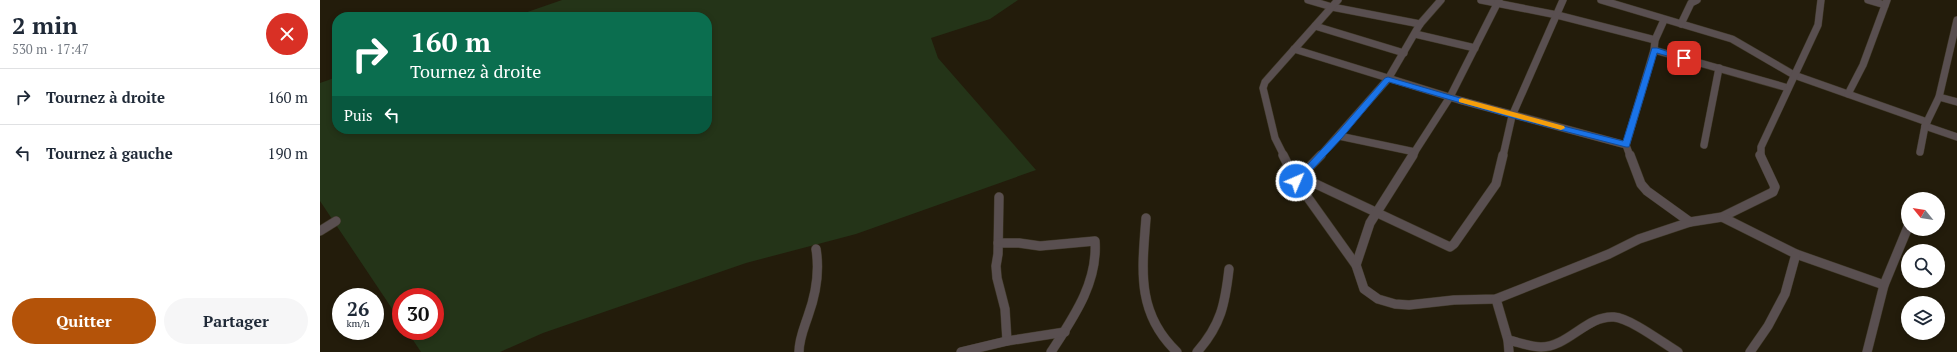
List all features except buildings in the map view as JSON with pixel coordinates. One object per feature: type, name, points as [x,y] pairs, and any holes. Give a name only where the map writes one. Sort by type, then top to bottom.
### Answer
[{"type":"street","points":[[1308,0],[1332,7],[1420,24]]},
{"type":"street","points":[[1338,0],[1265,82],[1263,88],[1275,138],[1299,179],[1356,265],[1364,289],[1378,299],[1395,304],[1409,305],[1454,300],[1496,299],[1609,254],[1639,239],[1690,222],[1722,217],[1773,192],[1775,187],[1760,155],[1761,148],[1818,25],[1821,0]]},
{"type":"street","points":[[1299,179],[1339,136],[1388,79],[1420,24],[1441,0]]},
{"type":"street","points":[[1481,0],[1499,1],[1655,40]]},
{"type":"street","points":[[1299,179],[1443,245],[1450,246],[1454,244],[1496,184],[1512,116],[1563,0]]},
{"type":"street","points":[[1601,0],[1732,39],[1794,75],[1848,94],[1957,137]]},
{"type":"street","points":[[1681,24],[1691,3],[1697,0]]},
{"type":"street","points":[[1848,94],[1863,65],[1886,3],[1868,0]]},
{"type":"street","points":[[1356,265],[1364,238],[1375,214],[1450,97],[1499,1]]},
{"type":"street","points":[[1664,20],[1655,40],[1654,50],[1626,145],[1641,184],[1647,191],[1690,222]]},
{"type":"street","points":[[1920,152],[1926,124],[1939,97],[1957,20]]},
{"type":"street","points":[[1315,26],[1404,52]]},
{"type":"street","points":[[1415,34],[1475,48]]},
{"type":"street","points":[[1294,49],[1512,116],[1626,145]]},
{"type":"street","points":[[1654,50],[1788,88]]},
{"type":"street","points":[[1704,145],[1719,68]]},
{"type":"street","points":[[1939,97],[1957,102]]},
{"type":"street","points":[[1339,136],[1415,152]]},
{"type":"street","points":[[999,197],[997,278],[1005,309],[1007,341]]},
{"type":"street","points":[[1722,217],[1796,254],[1884,285]]},
{"type":"street","points":[[1146,218],[1143,258],[1145,291],[1149,312],[1153,323],[1163,340],[1177,352]]},
{"type":"street","points":[[320,231],[336,220]]},
{"type":"street","points":[[1867,352],[1884,285],[1904,236]]},
{"type":"street","points":[[998,243],[1019,243],[1040,246],[1095,241],[1097,248],[1094,273],[1065,332],[1051,352]]},
{"type":"street","points":[[799,352],[799,340],[812,304],[819,276],[816,249]]},
{"type":"street","points":[[1750,352],[1768,326],[1785,294],[1796,254]]},
{"type":"street","points":[[1197,352],[1214,331],[1221,318],[1225,306],[1228,269]]},
{"type":"street","points":[[1496,299],[1508,340],[1509,352]]},
{"type":"street","points":[[1508,340],[1541,347],[1555,344],[1604,319],[1613,317],[1625,321],[1678,352]]},
{"type":"street","points":[[961,352],[1007,341],[1065,332]]},
{"type":"green space","points":[[562,0],[1018,0],[990,19],[931,38],[938,58],[1036,170],[856,234],[746,263],[543,333],[500,352],[421,352],[413,340],[444,340],[444,288],[392,288],[392,309],[384,297],[384,288],[378,288],[320,201],[320,83],[332,79],[332,134],[712,134],[712,12],[527,12]]},
{"type":"slow traffic","points":[[1462,100],[1512,116],[1561,128]]},
{"type":"route","points":[[1296,181],[1339,136],[1388,79],[1512,116],[1626,145],[1654,50],[1684,58]]}]
